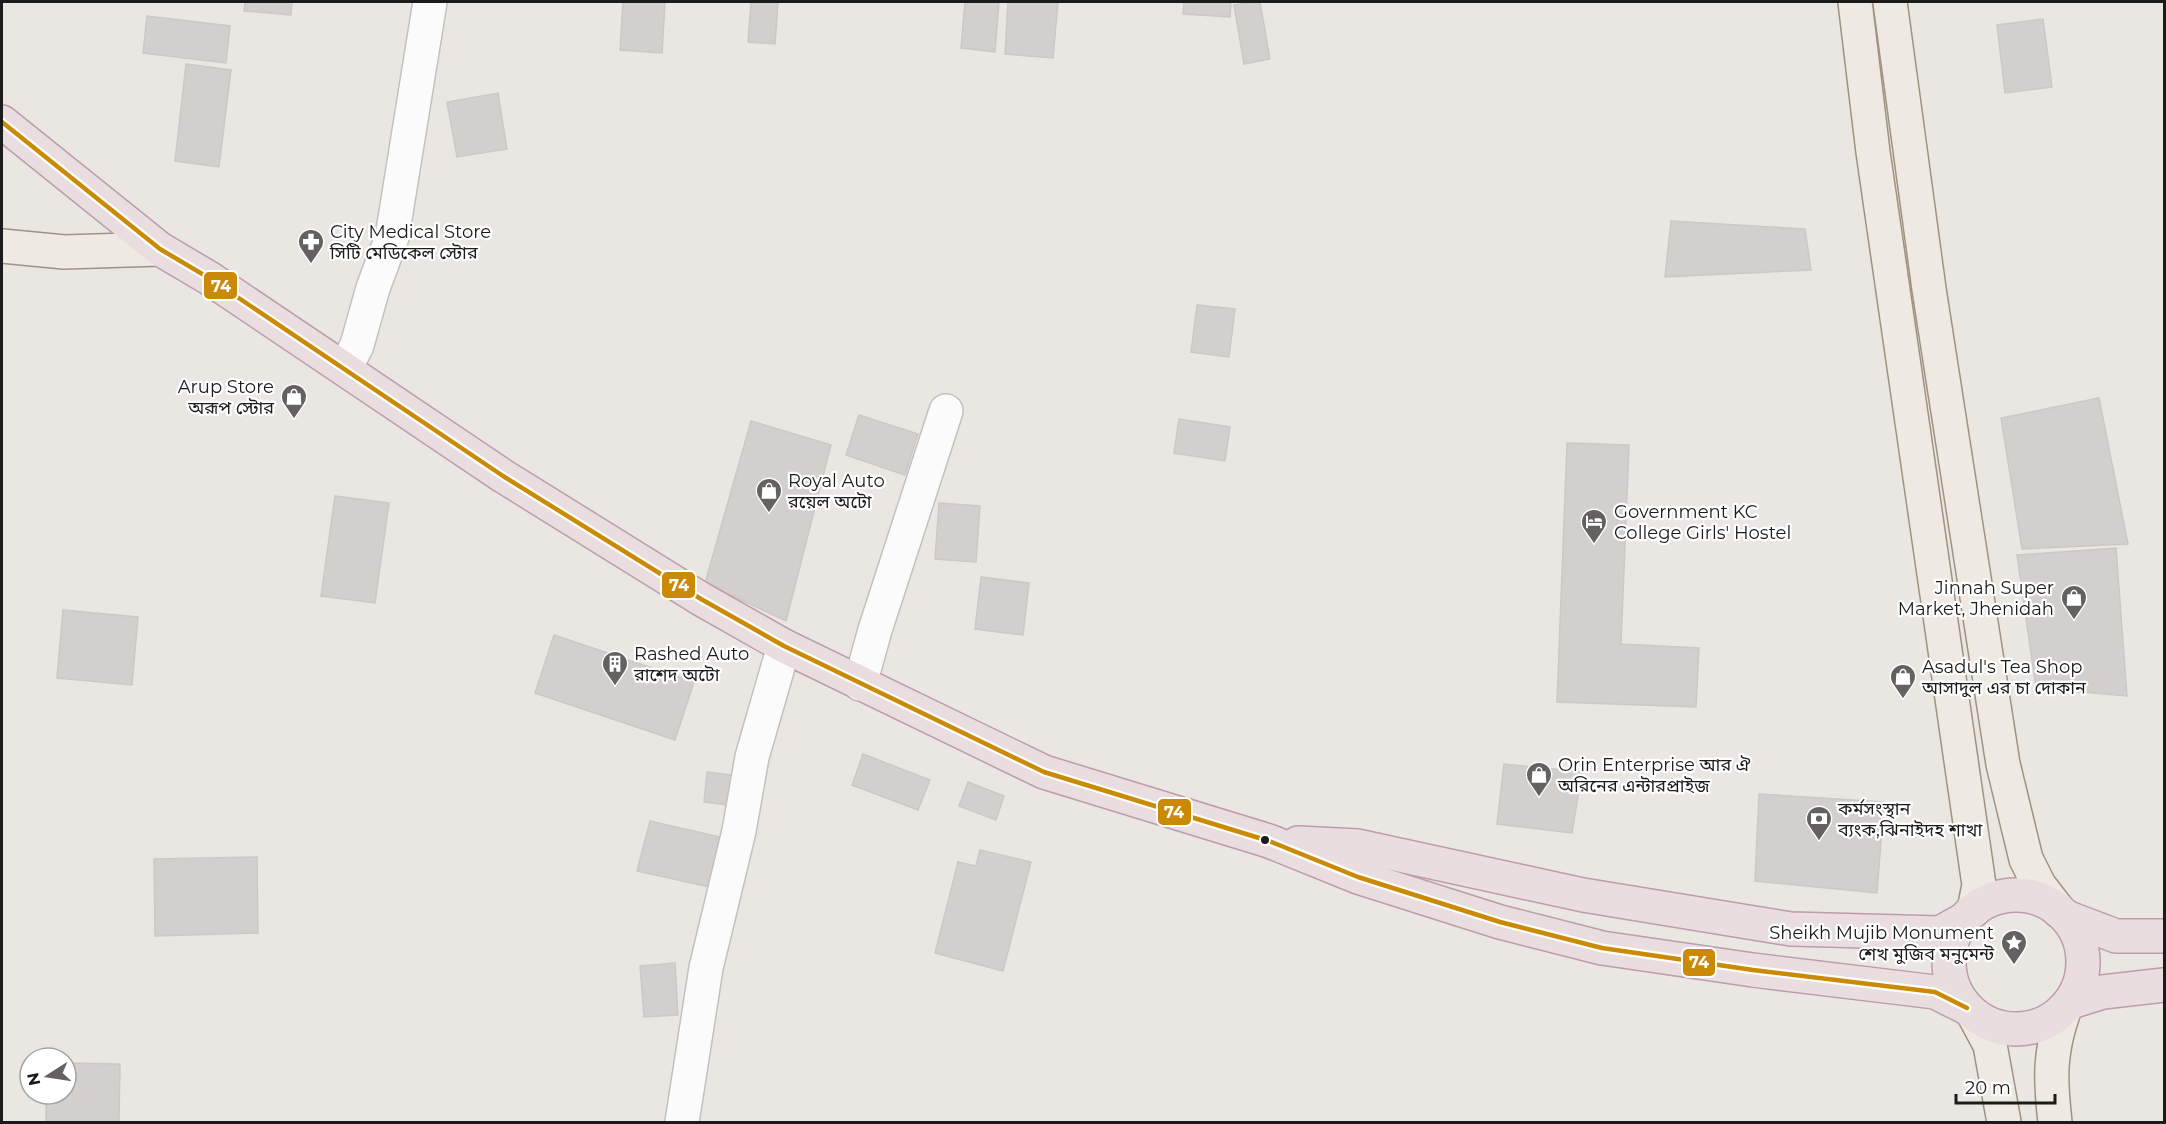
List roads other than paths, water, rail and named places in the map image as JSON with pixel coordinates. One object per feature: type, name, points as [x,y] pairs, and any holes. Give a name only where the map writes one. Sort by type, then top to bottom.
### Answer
[{"type":"highway","points":[[2,122],[160,249],[209,278],[503,476],[700,599],[784,646],[1044,772],[1269,841],[1358,876],[1467,912],[1602,948],[1765,972],[1935,992],[1971,1011],[1988,1024],[2021,1030],[2037,1026],[2068,1005],[2103,992],[2164,985]]},
{"type":"highway","points":[[1269,841],[1358,846],[1583,895],[1791,930],[1940,933],[1990,901],[2007,896],[2025,896],[2043,901],[2062,914],[2116,936],[2164,936]]},
{"type":"highway","points":[[1970,914],[1951,948],[1949,964],[1958,995],[1971,1011]]},
{"type":"highway","points":[[2062,914],[2081,944],[2084,959],[2078,989],[2068,1005]]},
{"type":"main road","points":[[1855,2],[1876,176],[1979,885],[1970,914]]},
{"type":"main road","points":[[1890,2],[1929,289],[2003,764],[2026,859],[2039,885],[2062,914]]},
{"type":"main road","points":[[2,246],[64,252],[160,249]]},
{"type":"main road","points":[[2055,1122],[2050,1074],[2056,1033],[2068,1005]]},
{"type":"main road","points":[[1971,1011],[1990,1045],[2004,1122]]},
{"type":"street","points":[[345,369],[357,345],[373,288],[392,237],[430,2]]},
{"type":"street","points":[[860,684],[946,411]]},
{"type":"street","points":[[682,1122],[706,968],[739,831],[752,757],[784,646]]},
{"type":"place","name":"City Medical Store সিটি মেডিকেল স্টোর","points":[[311,265]]},
{"type":"place","name":"Arup Store অরূপ স্টোর","points":[[294,420]]},
{"type":"place","name":"Royal Auto রয়েল অটো","points":[[769,514]]},
{"type":"place","name":"Government KC College Girls' Hostel","points":[[1594,545]]},
{"type":"place","name":"Jinnah Super Market, Jhenidah","points":[[2074,621]]},
{"type":"place","name":"Rashed Auto রাশেদ অটো","points":[[615,687]]},
{"type":"place","name":"Asadul's Tea Shop আসাদুল এর চা দোকান","points":[[1903,700]]},
{"type":"place","name":"Orin Enterprise আর ঐ অরিনের এন্টারপ্রাইজ","points":[[1539,798]]},
{"type":"place","name":"কর্মসংস্থান ব্যংক,ঝিনাইদহ শাখা","points":[[1819,842]]},
{"type":"place","name":"Sheikh Mujib Monument শেখ মুজিব মনুমেন্ট","points":[[2014,966]]}]
